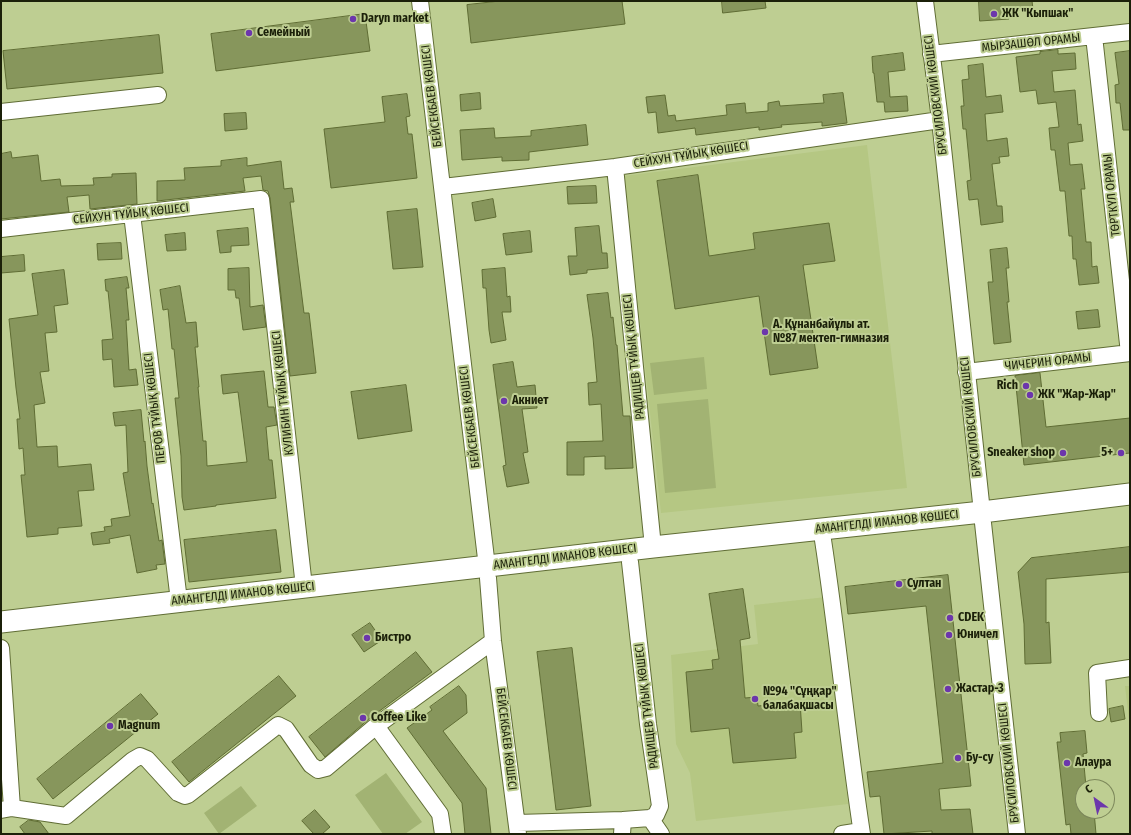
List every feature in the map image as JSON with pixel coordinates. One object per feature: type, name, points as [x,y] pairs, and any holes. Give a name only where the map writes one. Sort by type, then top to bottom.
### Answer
[{"type":"main road","name":"АМАНГЕЛДІ ИМАНОВ КӨШЕСІ","points":[[1,622],[304,587],[630,562],[823,540],[1130,494]]},
{"type":"main road","name":"АМАНГЕЛДІ ИМАНОВ КӨШЕСІ","points":[[1,634],[488,572],[652,547],[982,517],[1130,507]]},
{"type":"street","name":"БЕЙСЕКБАЕВ КӨШЕСІ","points":[[420,1],[488,572],[493,641],[518,829]]},
{"type":"street","name":"БРУСИЛОВСКИЙ КӨШЕСІ","points":[[925,1],[940,120],[1017,834]]},
{"type":"street","name":"МЫРЗАШӨЛ ОРАМЫ","points":[[932,54],[1130,32]]},
{"type":"street","name":"ТӨРТКҮЛ ОРАМЫ","points":[[1094,36],[1130,353]]},
{"type":"street","points":[[1,112],[158,95]]},
{"type":"street","name":"СЕЙХУН ТҰЙЫҚ КӨШЕСІ","points":[[443,187],[615,167],[940,120]]},
{"type":"street","name":"РАДИЩЕВ ТҰЙЫҚ КӨШЕСІ","points":[[615,167],[652,547]]},
{"type":"street","name":"СЕЙХУН ТҰЙЫҚ КӨШЕСІ","points":[[1,229],[262,200]]},
{"type":"street","name":"КУЛИБИН ТҰЙЫҚ КӨШЕСІ","points":[[262,200],[304,587]]},
{"type":"street","name":"ПЕРОВ ТҰЙЫҚ КӨШЕСІ","points":[[132,214],[179,601]]},
{"type":"street","name":"ЧИЧЕРИН ОРАМЫ","points":[[966,372],[1130,353]]},
{"type":"street","points":[[823,540],[830,582],[861,833],[842,834]]},
{"type":"street","name":"РАДИЩЕВ ТҰЙЫҚ КӨШЕСІ","points":[[630,562],[648,724],[660,806],[656,815],[650,818]]},
{"type":"street","points":[[1,648],[7,809],[66,816],[133,760],[140,756],[147,759],[178,793],[185,796],[188,795],[278,726],[286,729],[311,765],[318,770],[326,768],[376,726],[493,641]]},
{"type":"street","points":[[1100,713],[1097,673],[1130,668]]},
{"type":"street","points":[[376,726],[440,814],[443,834]]},
{"type":"street","points":[[518,829],[623,827],[650,818],[661,834]]},
{"type":"shaded area","name":"А. Құнанбайұлы ат. №87 мектеп-гимназия","points":[[867,145],[907,488],[661,513],[624,176]]},
{"type":"shaded area","points":[[704,357],[707,389],[654,395],[650,363]]},
{"type":"shaded area","points":[[708,399],[716,488],[665,493],[657,404]]},
{"type":"shaded area","name":"№94 \"Сұңқар\" балабақшасы","points":[[826,597],[848,804],[696,821],[690,773],[676,744],[671,655],[758,644],[754,605]]},
{"type":"shaded area","points":[[1125,686],[1130,686],[1130,728]]},
{"type":"shaded area","points":[[386,773],[422,822],[405,834],[383,834],[355,795]]},
{"type":"shaded area","points":[[241,786],[257,806],[219,834],[204,813]]},
{"type":"building","points":[[500,1],[622,1],[625,24],[471,43],[467,5]]},
{"type":"building","points":[[722,1],[765,1],[766,8],[723,13]]},
{"type":"building","name":"ЖК \"Кыпшак\"","points":[[979,1],[1032,1],[1033,9],[1008,11],[1009,19],[980,21]]},
{"type":"building","points":[[365,14],[370,51],[216,71],[211,34]]},
{"type":"building","points":[[159,35],[163,73],[7,89],[3,51]]},
{"type":"building","points":[[1058,50],[1058,54],[1075,53],[1076,69],[1052,71],[1054,92],[1075,90],[1078,125],[1081,124],[1083,141],[1068,143],[1070,165],[1082,164],[1085,189],[1081,189],[1086,242],[1091,242],[1092,267],[1097,266],[1099,283],[1079,285],[1076,259],[1073,259],[1072,236],[1069,236],[1065,191],[1060,191],[1055,150],[1051,150],[1049,128],[1059,127],[1056,102],[1038,104],[1036,90],[1020,92],[1016,57]]},
{"type":"building","points":[[1130,51],[1130,130],[1123,130],[1120,103],[1116,103],[1115,85],[1119,84],[1115,53]]},
{"type":"building","points":[[903,53],[905,70],[888,72],[890,97],[907,96],[908,111],[885,112],[884,102],[877,102],[872,57]]},
{"type":"building","points":[[983,64],[986,97],[1001,95],[1003,112],[985,114],[987,141],[1007,138],[1009,156],[999,157],[1000,163],[992,164],[997,206],[1002,206],[1003,222],[981,225],[978,199],[969,200],[967,181],[971,180],[966,129],[963,129],[961,106],[964,106],[962,80],[969,79],[968,66]]},
{"type":"building","points":[[480,93],[481,109],[461,111],[460,95]]},
{"type":"building","points":[[843,93],[847,123],[822,126],[822,122],[781,125],[782,127],[759,130],[759,127],[696,135],[695,128],[658,133],[656,112],[648,113],[646,97],[665,95],[668,116],[675,115],[676,121],[727,115],[726,105],[745,103],[746,113],[768,111],[768,103],[779,101],[780,106],[824,103],[823,95]]},
{"type":"building","points":[[407,94],[410,116],[406,117],[408,134],[412,134],[417,178],[331,188],[324,129],[385,122],[382,97]]},
{"type":"building","points":[[246,113],[247,129],[225,131],[224,114]]},
{"type":"building","points":[[586,125],[588,145],[529,152],[529,160],[502,161],[502,157],[462,160],[460,130],[494,128],[495,138],[531,136],[531,131]]},
{"type":"building","points":[[11,152],[12,158],[38,155],[41,181],[60,179],[61,186],[94,185],[93,178],[112,177],[112,174],[136,173],[137,204],[90,209],[89,195],[67,197],[69,212],[1,219],[1,154]]},
{"type":"building","points":[[247,158],[247,166],[281,161],[284,189],[292,188],[294,202],[290,202],[304,313],[309,313],[316,373],[290,376],[270,198],[268,191],[263,190],[261,176],[243,178],[245,191],[157,201],[157,181],[185,180],[184,168],[221,166],[221,161]]},
{"type":"building","points":[[698,175],[709,256],[755,249],[753,233],[829,223],[835,261],[803,265],[818,368],[770,375],[759,296],[675,309],[657,181]]},
{"type":"building","points":[[596,186],[597,203],[568,204],[567,187]]},
{"type":"building","points":[[493,199],[496,217],[475,221],[472,203]]},
{"type":"building","points":[[417,209],[423,267],[393,269],[387,212]]},
{"type":"building","points":[[599,226],[602,253],[607,253],[608,268],[587,270],[587,273],[570,275],[568,256],[577,256],[575,228]]},
{"type":"building","points":[[248,228],[249,245],[231,246],[231,252],[220,253],[217,231]]},
{"type":"building","points":[[530,231],[532,252],[506,255],[503,234]]},
{"type":"building","points":[[185,233],[186,250],[167,251],[165,235]]},
{"type":"building","points":[[121,243],[122,259],[98,260],[97,244]]},
{"type":"building","points":[[1007,248],[1009,268],[1006,268],[1009,302],[1007,302],[1011,342],[994,344],[988,282],[993,282],[990,250]]},
{"type":"building","points":[[24,255],[25,271],[1,273],[1,257]]},
{"type":"building","points":[[249,268],[250,307],[263,305],[266,327],[243,330],[239,298],[236,298],[235,290],[228,290],[228,269]]},
{"type":"building","points":[[505,268],[507,297],[510,296],[511,312],[502,312],[506,340],[491,343],[486,288],[483,288],[482,270]]},
{"type":"building","points":[[64,270],[68,304],[54,306],[57,332],[45,333],[49,371],[40,372],[45,403],[34,405],[37,447],[57,446],[58,467],[91,464],[94,490],[78,491],[82,526],[58,528],[58,534],[27,537],[21,475],[25,475],[23,448],[19,449],[17,419],[20,419],[9,319],[38,315],[32,274]]},
{"type":"building","points":[[127,277],[129,288],[126,288],[129,320],[126,320],[129,370],[136,369],[138,385],[114,387],[112,359],[103,360],[102,340],[113,339],[108,291],[106,291],[105,280]]},
{"type":"building","points":[[180,286],[186,323],[196,322],[198,347],[195,347],[198,387],[203,441],[206,441],[207,466],[247,462],[238,392],[223,394],[221,375],[264,371],[268,407],[274,407],[277,425],[266,427],[269,460],[272,460],[276,498],[184,510],[182,497],[181,456],[175,398],[179,398],[174,349],[172,349],[168,309],[163,310],[160,290]]},
{"type":"building","points":[[608,293],[611,318],[613,317],[617,345],[623,416],[630,416],[633,468],[605,469],[605,456],[584,457],[584,475],[567,475],[567,442],[603,441],[601,404],[589,405],[588,383],[597,382],[587,295]]},
{"type":"building","points":[[1098,310],[1100,327],[1078,329],[1076,312]]},
{"type":"building","points":[[513,362],[517,387],[535,385],[537,408],[522,409],[528,452],[523,453],[529,483],[507,487],[503,466],[506,465],[493,365]]},
{"type":"building","name":"ЖК \"Жар-Жар\"","points":[[1040,373],[1046,427],[1130,418],[1130,453],[1024,465],[1015,376]]},
{"type":"building","points":[[406,385],[412,431],[358,439],[351,392]]},
{"type":"building","points":[[141,410],[152,504],[153,503],[159,541],[162,540],[165,564],[156,565],[157,569],[137,573],[130,535],[109,539],[110,543],[93,545],[91,533],[105,531],[104,527],[112,526],[111,519],[130,516],[123,473],[128,472],[126,425],[115,426],[113,413]]},
{"type":"building","points":[[276,530],[281,572],[189,582],[184,540]]},
{"type":"building","points":[[1130,547],[1130,572],[1046,579],[1046,623],[1049,622],[1051,663],[1025,664],[1024,624],[1018,572],[1031,558]]},
{"type":"building","name":"Жастар-3","points":[[948,575],[971,786],[939,789],[941,810],[970,809],[973,834],[932,834],[932,831],[884,834],[880,796],[870,797],[867,772],[943,763],[926,606],[848,614],[845,587]]},
{"type":"building","points":[[743,589],[750,638],[740,640],[745,698],[757,697],[758,706],[800,702],[802,732],[794,733],[796,758],[733,763],[729,728],[691,732],[686,672],[713,669],[712,660],[719,659],[709,594]]},
{"type":"building","points":[[370,623],[382,640],[364,652],[352,635]]},
{"type":"building","points":[[572,648],[591,806],[556,810],[537,652]]},
{"type":"building","points":[[416,652],[432,672],[370,718],[325,757],[309,737]]},
{"type":"building","points":[[279,676],[296,696],[189,782],[172,762]]},
{"type":"building","points":[[459,686],[466,695],[467,713],[443,731],[486,788],[491,834],[465,834],[462,803],[407,728],[432,710],[430,707]]},
{"type":"building","points":[[141,694],[158,714],[53,799],[37,779]]},
{"type":"building","points":[[1123,706],[1125,719],[1111,722],[1109,709]]},
{"type":"building","points":[[1085,731],[1087,753],[1083,754],[1085,779],[1075,779],[1075,819],[1095,819],[1096,834],[1071,834],[1070,824],[1066,825],[1057,742],[1061,742],[1060,733]]},
{"type":"building","points":[[315,810],[330,827],[322,834],[314,834],[302,821]]},
{"type":"building","points":[[29,820],[40,822],[49,834],[25,834],[20,827]]},
{"type":"place","name":"ЖК \"Кыпшак\"","points":[[994,14]]},
{"type":"place","name":"Daryn market","points":[[353,19]]},
{"type":"place","name":"Семейный","points":[[249,33]]},
{"type":"place","name":"А. Құнанбайұлы ат. №87 мектеп-гимназия","points":[[765,332]]},
{"type":"place","name":"Rich","points":[[1026,386]]},
{"type":"place","name":"ЖК \"Жар-Жар\"","points":[[1030,395]]},
{"type":"place","name":"Акниет","points":[[504,401]]},
{"type":"place","name":"Sneaker shop","points":[[1063,453]]},
{"type":"place","name":"5+","points":[[1121,453]]},
{"type":"place","name":"Султан","points":[[899,584]]},
{"type":"place","name":"CDEK","points":[[950,618]]},
{"type":"place","name":"Юничел","points":[[949,635]]},
{"type":"place","name":"Бистро","points":[[367,638]]},
{"type":"place","name":"Жастар-3","points":[[948,689]]},
{"type":"place","name":"№94 \"Сұңқар\" балабақшасы","points":[[755,699]]},
{"type":"place","name":"Coffee Like","points":[[363,718]]},
{"type":"place","name":"Magnum","points":[[110,726]]},
{"type":"place","name":"Бу-су","points":[[958,758]]},
{"type":"place","name":"Алаура","points":[[1067,763]]}]
